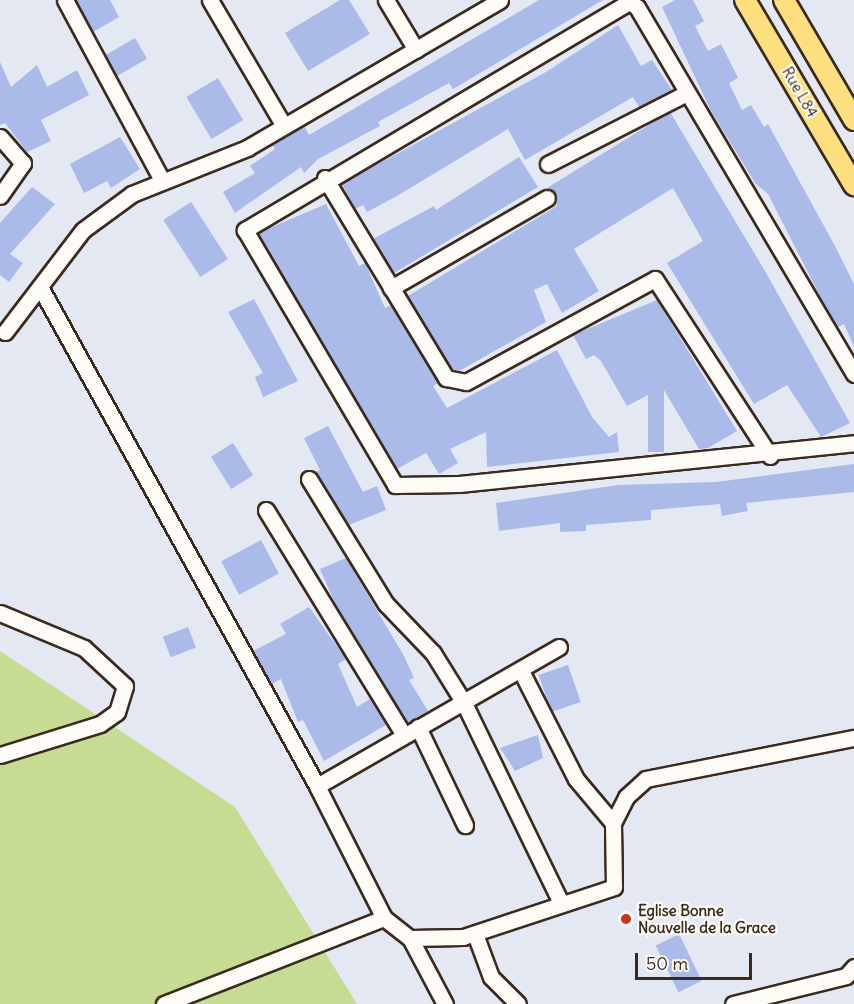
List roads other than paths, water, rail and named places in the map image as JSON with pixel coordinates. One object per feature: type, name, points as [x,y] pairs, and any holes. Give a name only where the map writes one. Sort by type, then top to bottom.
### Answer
[{"type":"main road","name":"Rue L84","points":[[745,0],[854,185]]},
{"type":"main road","points":[[784,0],[854,120]]},
{"type":"street","points":[[65,0],[162,180]]},
{"type":"street","points":[[210,0],[284,126]]},
{"type":"street","points":[[386,0],[416,51]]},
{"type":"street","points":[[5,332],[83,230],[132,194],[162,180],[215,164],[416,51],[500,0]]},
{"type":"street","points":[[854,374],[637,7],[620,4],[325,178],[250,225],[244,237],[395,485],[459,484],[770,456],[854,443]]},
{"type":"street","points":[[548,164],[687,93]]},
{"type":"street","points":[[0,137],[23,163],[0,195]]},
{"type":"street","points":[[325,178],[391,288],[455,383],[655,279],[770,456]]},
{"type":"street","points":[[391,288],[548,198]]},
{"type":"street","points":[[40,287],[317,786],[384,918],[410,938],[445,1004]]},
{"type":"street","points":[[309,479],[386,604],[433,654],[464,703],[560,901]]},
{"type":"street","points":[[266,510],[411,731],[465,825]]},
{"type":"street","points":[[0,613],[84,648],[125,686],[117,712],[99,724],[0,755]]},
{"type":"street","points":[[317,786],[411,731],[522,671],[559,647]]},
{"type":"street","points":[[522,671],[576,779],[613,823]]},
{"type":"street","points":[[410,938],[475,934],[560,901],[614,887],[613,823],[626,797],[646,779],[854,738]]},
{"type":"street","points":[[165,1004],[384,918]]},
{"type":"street","points":[[475,934],[491,977],[518,1004]]},
{"type":"street","points":[[733,1004],[846,976],[854,967]]},
{"type":"place","name":"Eglise Bonne Nouvelle de la Grace","points":[[626,919]]}]
